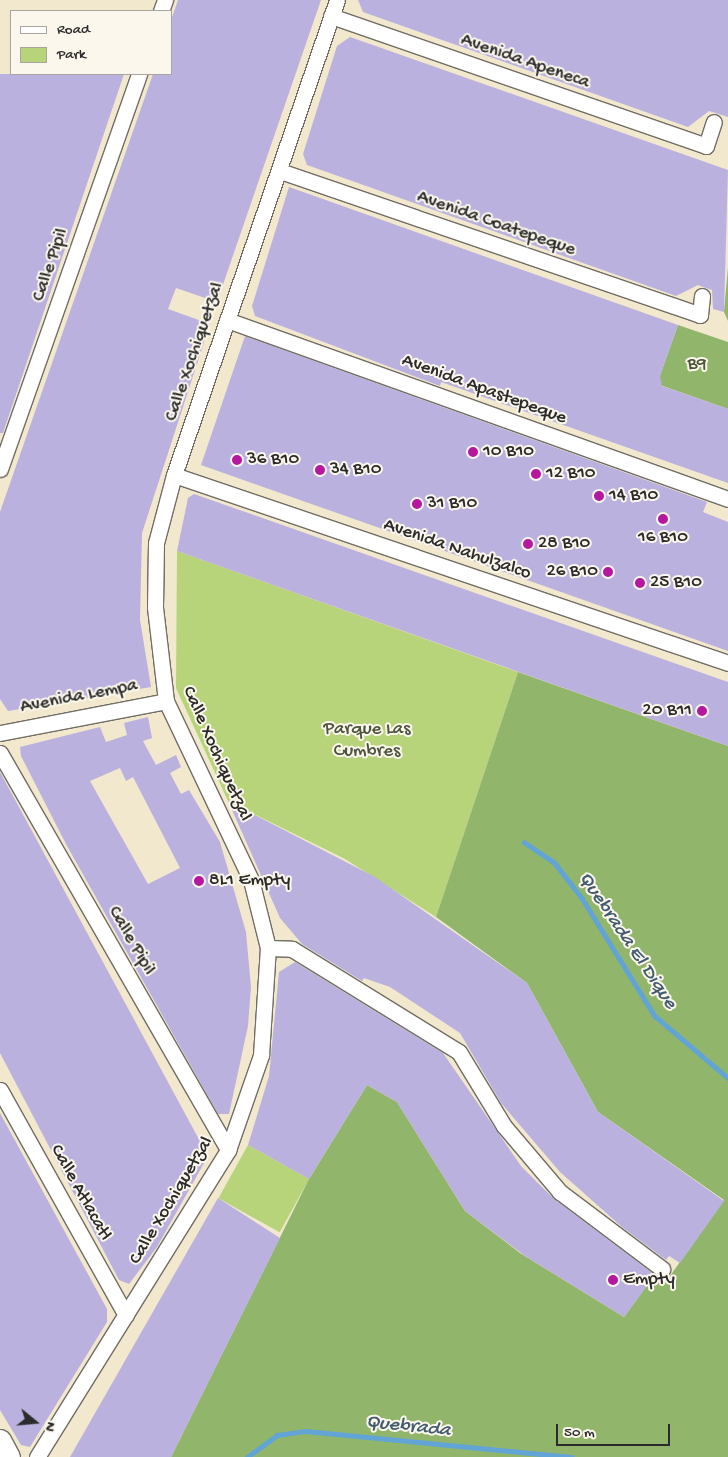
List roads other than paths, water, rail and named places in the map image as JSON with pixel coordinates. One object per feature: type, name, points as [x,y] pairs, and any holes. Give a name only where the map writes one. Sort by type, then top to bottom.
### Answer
[{"type":"main road","points":[[0,1440],[9,1457]]},
{"type":"street","name":"Calle Xochiquetzal","points":[[37,1457],[228,1150],[261,1055],[268,948],[251,880],[166,700],[155,607],[156,543],[174,475],[226,320],[280,171],[337,0]]},
{"type":"street","name":"Avenida Apeneca","points":[[331,16],[706,146],[714,122]]},
{"type":"street","name":"Calle Pipil","points":[[0,469],[139,75]]},
{"type":"street","name":"Avenida Coatepeque","points":[[280,171],[700,315],[702,296]]},
{"type":"street","name":"Avenida Apastepeque","points":[[226,320],[728,499]]},
{"type":"street","name":"Avenida Nahulzalco","points":[[174,475],[728,663]]},
{"type":"street","name":"Avenida Lempa","points":[[0,733],[166,700]]},
{"type":"street","name":"Calle Pipil","points":[[0,753],[228,1150]]},
{"type":"street","points":[[268,948],[292,949],[459,1052],[504,1126],[560,1192],[662,1269]]},
{"type":"street","name":"Calle Atlacatl","points":[[0,1090],[126,1315]]},
{"type":"waterway","name":"Quebrada El Dique","points":[[524,842],[554,862],[582,898],[655,1016],[728,1078]]},
{"type":"waterway","name":"Quebrada","points":[[247,1457],[277,1435],[306,1431],[572,1457]]},
{"type":"place","name":"10 B10","points":[[473,452]]},
{"type":"place","name":"36 B10","points":[[237,460]]},
{"type":"place","name":"34 B10","points":[[320,470]]},
{"type":"place","name":"12 B10","points":[[536,474]]},
{"type":"place","name":"14 B10","points":[[599,496]]},
{"type":"place","name":"31 B10","points":[[417,504]]},
{"type":"place","name":"16 B10","points":[[663,519]]},
{"type":"place","name":"28 B10","points":[[528,544]]},
{"type":"place","name":"26 B10","points":[[608,572]]},
{"type":"place","name":"25 B10","points":[[640,583]]},
{"type":"place","name":"20 B11","points":[[702,711]]},
{"type":"place","name":"8L1 Empty","points":[[199,881]]},
{"type":"place","name":"Empty","points":[[613,1280]]},
{"type":"park label","name":"B9","points":[[697,365]]},
{"type":"park label","name":"Parque Las Cumbres","points":[[367,741]]}]
